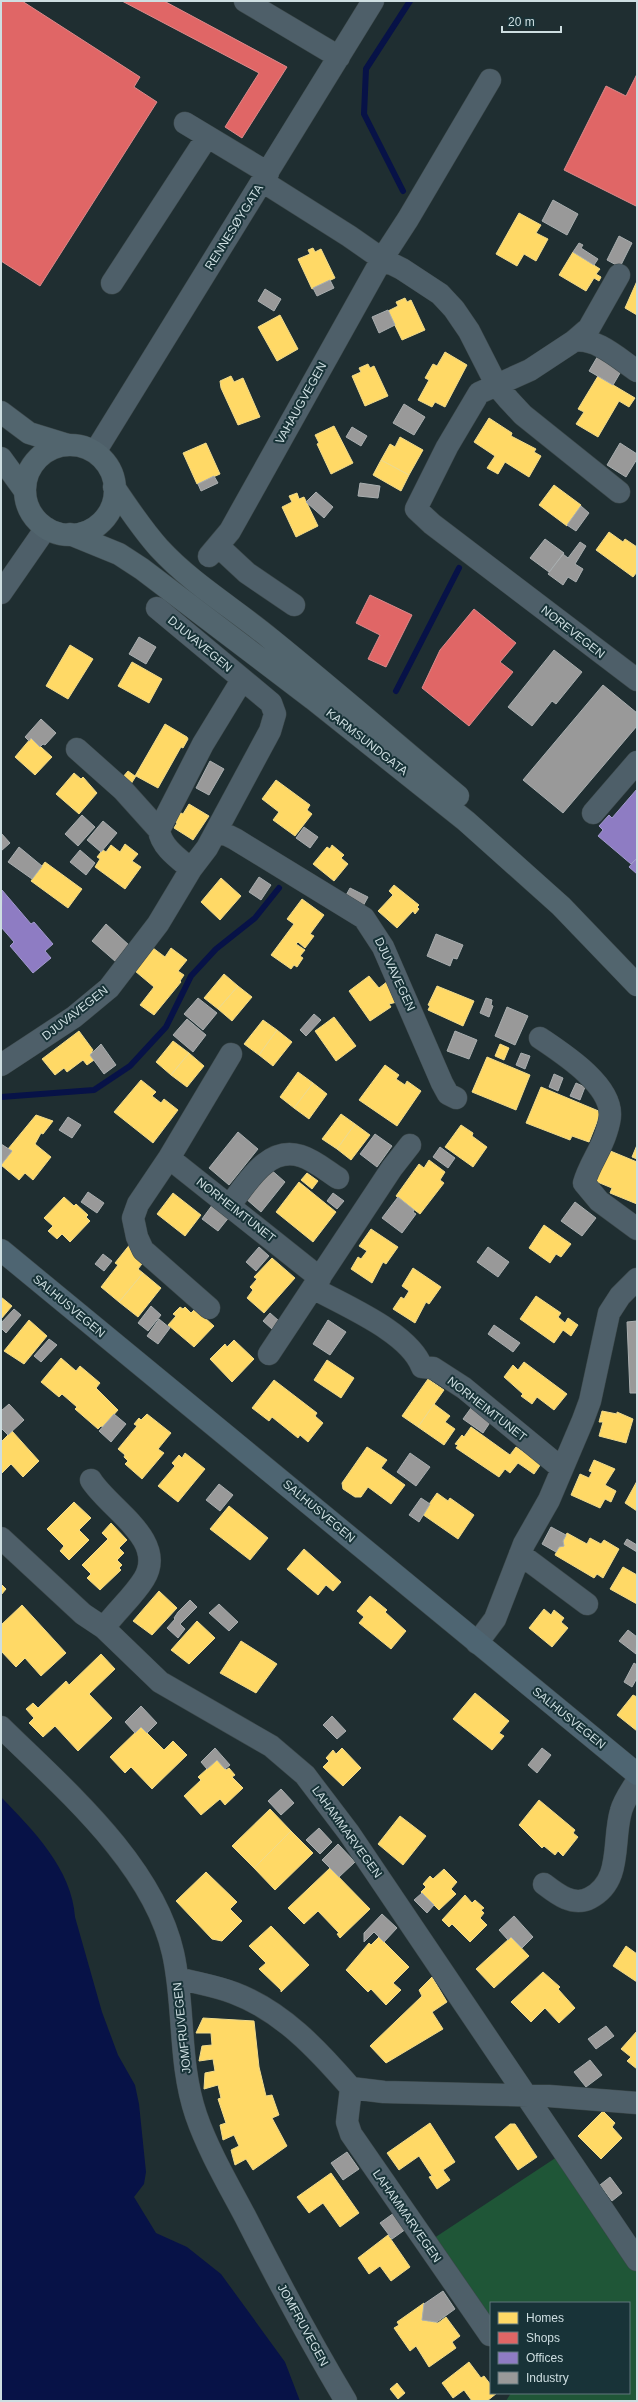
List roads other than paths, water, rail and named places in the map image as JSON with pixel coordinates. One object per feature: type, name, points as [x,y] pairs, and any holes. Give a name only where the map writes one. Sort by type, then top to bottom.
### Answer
[{"type":"highway","points":[[1,412],[29,433],[68,445],[82,447],[95,452],[106,464],[114,487],[112,503],[102,520],[86,531],[70,534],[46,528],[31,512],[25,491],[1,458]]},
{"type":"highway","points":[[25,491],[28,472],[40,455],[58,446],[68,445]]},
{"type":"highway","name":"KARMSUNDGATA","points":[[114,487],[132,514],[159,548],[178,566],[203,588],[255,626],[476,812],[571,896],[637,964]]},
{"type":"highway","name":"KARMSUNDGATA","points":[[70,534],[119,554],[142,569],[395,764],[466,821],[561,906],[637,985]]},
{"type":"main road","name":"SALHUSVEGEN","points":[[1,1250],[637,1774]]},
{"type":"street","points":[[245,1],[339,57]]},
{"type":"street","name":"RENNESØYGATA","points":[[95,452],[374,1]]},
{"type":"street","name":"VAHAUGVEGEN","points":[[294,605],[214,551],[230,531],[382,259],[408,219],[490,80]]},
{"type":"street","points":[[185,123],[382,259],[402,269],[448,301],[469,331],[497,386],[523,415],[618,492]]},
{"type":"street","points":[[112,283],[207,137]]},
{"type":"street","points":[[497,386],[530,370],[574,341],[589,328],[619,275]]},
{"type":"street","points":[[574,341],[589,342],[598,345],[637,371]]},
{"type":"street","name":"NOREVEGEN","points":[[497,386],[479,393],[473,399],[416,509],[432,524],[637,680]]},
{"type":"street","points":[[1,593],[46,528]]},
{"type":"street","name":"DJUVAVEGEN","points":[[1,1065],[74,1017],[109,988],[158,924],[191,869],[207,848],[265,741],[275,714],[271,703],[157,608]]},
{"type":"street","name":"DJUVAVEGEN","points":[[159,830],[203,744],[242,680]]},
{"type":"street","points":[[78,749],[123,790],[159,830],[159,835],[166,847],[191,869]]},
{"type":"street","points":[[593,813],[637,762]]},
{"type":"street","name":"DJUVAVEGEN","points":[[217,830],[235,839],[364,918],[383,947],[448,1094],[456,1098]]},
{"type":"street","points":[[540,1038],[568,1058],[594,1081],[606,1100],[610,1114],[606,1134],[588,1167],[584,1183],[599,1201],[637,1229]]},
{"type":"street","points":[[209,1308],[143,1250],[135,1232],[133,1218],[138,1204],[169,1158],[231,1054]]},
{"type":"street","points":[[269,1354],[392,1168],[410,1145]]},
{"type":"street","points":[[230,1205],[264,1163],[279,1155],[290,1153],[302,1157],[338,1178]]},
{"type":"street","name":"NORHEIMTUNET","points":[[169,1158],[230,1205],[338,1300],[402,1341],[418,1355],[422,1366],[433,1368],[458,1384],[561,1468]]},
{"type":"street","points":[[477,1643],[495,1619],[520,1554],[549,1500],[590,1401],[609,1313],[620,1296],[637,1279]]},
{"type":"street","points":[[91,1480],[142,1537],[149,1549],[149,1566],[144,1578],[116,1610],[104,1628]]},
{"type":"street","name":"LAHAMMARVEGEN","points":[[1,1538],[83,1614],[104,1628],[160,1682],[271,1746],[305,1775],[349,1833],[637,2260]]},
{"type":"street","points":[[520,1554],[587,1604]]},
{"type":"street","name":"JOMFRUVEGEN","points":[[1,1727],[78,1803],[139,1876],[167,1931],[178,1978],[182,2043],[188,2080],[197,2117],[254,2234],[346,2401]]},
{"type":"street","points":[[544,1884],[557,1895],[572,1900],[588,1899],[605,1888],[613,1870],[621,1810],[637,1782]]},
{"type":"street","points":[[178,1978],[234,1993],[276,2014],[316,2051],[351,2088],[384,2092],[528,2097],[549,2096],[637,2103]]},
{"type":"street","name":"LAHAMMARVEGEN","points":[[351,2088],[347,2122],[352,2134],[490,2335]]},
{"type":"waterway","points":[[403,191],[364,114],[366,69],[410,1]]},
{"type":"waterway","points":[[396,691],[459,568]]},
{"type":"waterway","points":[[1,1097],[94,1090],[130,1066],[166,1027],[191,976],[216,949],[255,918],[279,888]]}]
